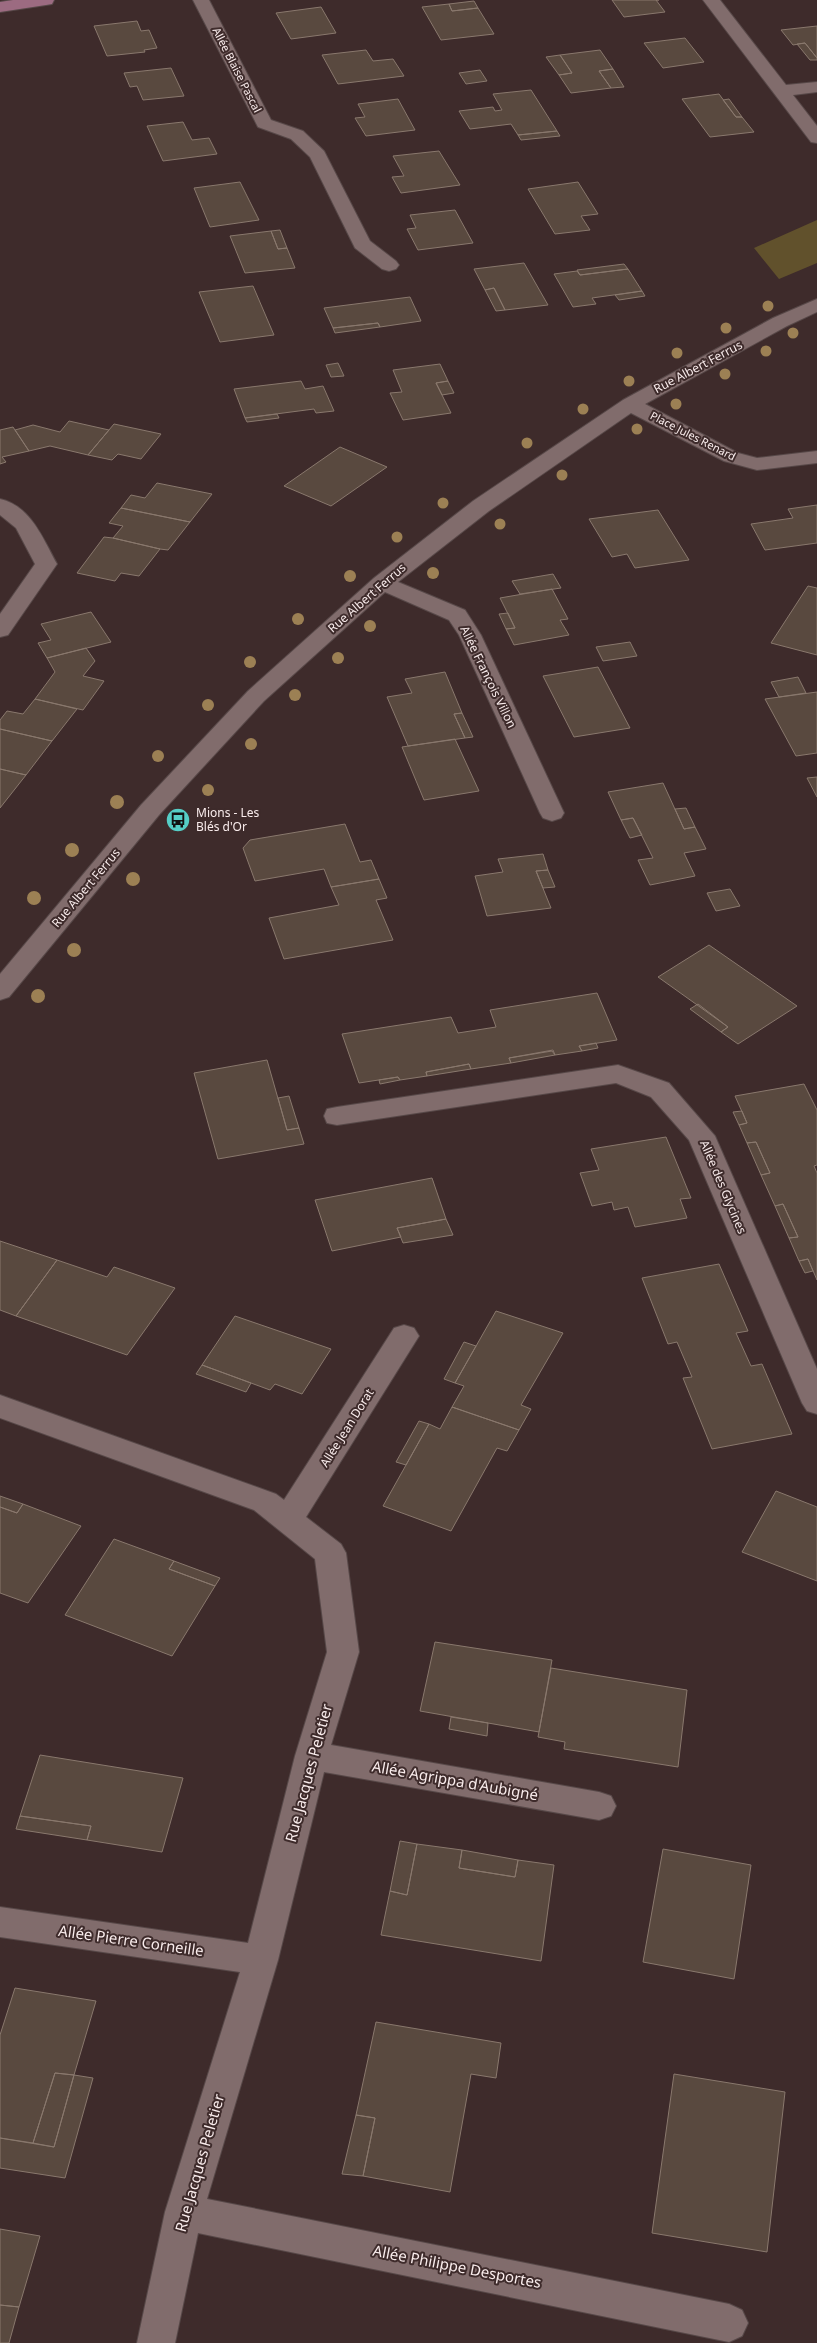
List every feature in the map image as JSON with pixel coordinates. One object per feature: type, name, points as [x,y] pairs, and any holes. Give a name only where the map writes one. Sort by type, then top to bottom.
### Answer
[{"type":"street","points":[[0,6],[46,0]]},
{"type":"street","name":"Allée Blaise Pascal","points":[[201,0],[264,123],[297,135],[318,155],[362,244],[390,266]]},
{"type":"street","points":[[711,0],[817,138]]},
{"type":"street","points":[[782,91],[817,87]]},
{"type":"street","name":"Rue Albert Ferrus","points":[[0,991],[150,810],[256,696],[382,583],[481,506],[563,448],[630,404],[780,322],[817,305]]},
{"type":"street","name":"Place Jules Renard","points":[[630,404],[732,457],[757,464],[817,457]]},
{"type":"street","points":[[0,505],[25,524],[46,564],[0,630]]},
{"type":"street","name":"Allée François Villon","points":[[382,583],[457,615],[470,634],[552,813]]},
{"type":"street","name":"Allée des Glycines","points":[[337,1116],[618,1074],[660,1090],[701,1136],[817,1404]]},
{"type":"street","name":"Allée Jean Dorat","points":[[287,1519],[310,1488],[404,1336]]},
{"type":"street","name":"Rue Jacques Peletier","points":[[0,1406],[265,1502],[330,1553],[343,1652],[311,1756],[261,1960],[184,2212],[156,2343]]},
{"type":"street","name":"Allée Agrippa d'Aubigné","points":[[311,1756],[599,1806]]},
{"type":"street","name":"Allée Pierre Corneille","points":[[0,1922],[261,1960]]},
{"type":"street","name":"Allée Philippe Desportes","points":[[184,2212],[730,2323]]},
{"type":"shaded area","points":[[817,220],[817,263],[779,279],[754,248]]},
{"type":"building","points":[[612,0],[656,0],[665,12],[624,17]]},
{"type":"building","points":[[474,1],[478,8],[452,11],[449,4]]},
{"type":"building","points":[[449,4],[452,11],[478,8],[494,34],[441,40],[422,7]]},
{"type":"building","points":[[321,7],[336,33],[291,39],[276,13]]},
{"type":"building","points":[[137,21],[141,31],[149,30],[157,48],[144,50],[145,52],[107,56],[94,26]]},
{"type":"building","points":[[817,26],[817,58],[805,43],[793,45],[781,30]]},
{"type":"building","points":[[685,38],[704,62],[663,68],[644,43]]},
{"type":"building","points":[[805,43],[817,60],[810,60],[797,44]]},
{"type":"building","points":[[366,50],[373,61],[393,59],[404,76],[338,84],[322,55]]},
{"type":"building","points":[[600,50],[613,69],[599,71],[611,88],[571,93],[559,75],[572,73],[560,55]]},
{"type":"building","points":[[560,55],[572,73],[559,75],[546,57]]},
{"type":"building","points":[[171,68],[184,96],[143,100],[137,86],[130,87],[124,73]]},
{"type":"building","points":[[613,69],[624,87],[611,88],[599,71]]},
{"type":"building","points":[[480,70],[487,81],[466,84],[459,73]]},
{"type":"building","points":[[531,90],[557,131],[518,135],[511,124],[470,129],[459,111],[493,107],[495,111],[502,110],[493,94]]},
{"type":"building","points":[[719,94],[736,117],[742,117],[754,132],[710,137],[682,99]]},
{"type":"building","points":[[398,99],[415,130],[366,136],[355,118],[365,117],[358,104]]},
{"type":"building","points":[[729,99],[742,117],[736,117],[723,100]]},
{"type":"building","points":[[183,122],[192,140],[209,138],[217,154],[163,161],[147,126]]},
{"type":"building","points":[[557,131],[560,136],[521,140],[518,135]]},
{"type":"building","points":[[439,151],[460,185],[401,193],[392,177],[404,176],[393,156]]},
{"type":"building","points":[[240,182],[259,220],[210,227],[194,188]]},
{"type":"building","points":[[578,182],[598,214],[581,216],[590,230],[555,234],[528,189]]},
{"type":"building","points":[[455,210],[473,243],[418,250],[407,229],[416,228],[410,215]]},
{"type":"building","points":[[280,230],[287,248],[278,249],[271,231]]},
{"type":"building","points":[[271,231],[278,249],[287,248],[295,268],[245,273],[230,236]]},
{"type":"building","points":[[524,263],[548,305],[505,310],[494,288],[485,290],[474,269]]},
{"type":"building","points":[[624,264],[628,269],[580,275],[577,270]]},
{"type":"building","points":[[628,269],[642,291],[592,298],[596,304],[573,307],[554,274],[577,271],[580,275]]},
{"type":"building","points":[[253,286],[274,335],[220,342],[199,292]]},
{"type":"building","points":[[494,288],[505,310],[496,311],[485,290]]},
{"type":"building","points":[[642,291],[645,296],[619,300],[615,295]]},
{"type":"building","points":[[410,297],[421,321],[380,327],[378,323],[333,328],[324,308]]},
{"type":"building","points":[[378,323],[380,327],[335,333],[333,328]]},
{"type":"building","points":[[338,363],[344,376],[331,377],[326,365]]},
{"type":"building","points":[[440,364],[448,381],[436,383],[451,413],[403,420],[390,393],[402,392],[393,370]]},
{"type":"building","points":[[301,381],[305,389],[323,386],[334,411],[316,413],[314,409],[245,418],[234,389]]},
{"type":"building","points":[[448,381],[454,393],[442,395],[436,383]]},
{"type":"building","points":[[277,414],[279,418],[247,422],[245,418]]},
{"type":"building","points":[[69,421],[109,430],[88,455],[50,446],[29,451],[15,430],[33,425],[60,432]]},
{"type":"building","points":[[114,424],[161,434],[141,459],[118,454],[112,460],[88,455]]},
{"type":"building","points":[[13,427],[29,451],[2,457],[6,462],[0,464],[0,430]]},
{"type":"building","points":[[340,447],[387,467],[331,506],[284,486]]},
{"type":"building","points":[[157,483],[212,494],[190,522],[121,508],[131,495],[145,498]]},
{"type":"building","points":[[817,505],[817,543],[765,550],[751,524],[793,518],[788,509]]},
{"type":"building","points":[[121,508],[190,522],[168,550],[160,549],[113,538],[123,526],[109,523]]},
{"type":"building","points":[[658,510],[689,560],[635,568],[627,554],[612,557],[589,519]]},
{"type":"building","points":[[104,537],[160,549],[139,576],[121,573],[115,581],[77,573]]},
{"type":"building","points":[[553,574],[561,588],[520,594],[512,581]]},
{"type":"building","points":[[808,586],[817,588],[817,655],[771,643]]},
{"type":"building","points":[[552,589],[568,619],[560,620],[569,635],[514,645],[506,629],[515,628],[500,598]]},
{"type":"building","points":[[91,612],[111,642],[47,658],[38,643],[51,640],[41,624]]},
{"type":"building","points":[[508,613],[515,628],[506,629],[499,614]]},
{"type":"building","points":[[630,642],[637,656],[603,661],[596,647]]},
{"type":"building","points":[[86,648],[95,661],[83,676],[104,681],[83,710],[35,699],[55,672],[47,658]]},
{"type":"building","points":[[598,667],[630,728],[574,737],[543,676]]},
{"type":"building","points":[[445,672],[462,713],[454,714],[465,738],[408,746],[387,697],[412,693],[405,679]]},
{"type":"building","points":[[798,677],[806,693],[779,697],[771,682]]},
{"type":"building","points":[[817,692],[817,753],[796,756],[765,699]]},
{"type":"building","points":[[35,699],[77,709],[52,741],[0,729],[0,720],[7,711],[23,714]]},
{"type":"building","points":[[462,713],[473,737],[465,738],[454,714]]},
{"type":"building","points":[[0,729],[52,741],[26,775],[0,769]]},
{"type":"building","points":[[455,739],[479,791],[424,800],[402,747]]},
{"type":"building","points":[[0,769],[26,775],[0,808]]},
{"type":"building","points":[[817,777],[817,797],[807,778]]},
{"type":"building","points":[[663,783],[684,829],[695,827],[706,849],[684,853],[695,876],[650,885],[638,860],[653,858],[633,818],[621,820],[608,792]]},
{"type":"building","points":[[686,808],[695,827],[684,829],[675,809]]},
{"type":"building","points":[[633,818],[642,835],[630,838],[621,820]]},
{"type":"building","points":[[345,824],[360,862],[371,860],[379,879],[331,887],[324,869],[255,881],[243,848],[250,840]]},
{"type":"building","points":[[543,854],[548,870],[536,871],[551,908],[487,916],[475,876],[503,872],[498,859]]},
{"type":"building","points":[[548,870],[555,887],[543,888],[536,871]]},
{"type":"building","points":[[379,879],[387,898],[376,900],[393,940],[284,959],[269,918],[339,905],[331,887]]},
{"type":"building","points":[[730,889],[740,906],[716,911],[707,893]]},
{"type":"building","points":[[709,945],[797,1006],[738,1044],[721,1032],[728,1027],[658,977]]},
{"type":"building","points":[[597,993],[617,1040],[579,1046],[582,1051],[555,1055],[553,1050],[509,1058],[511,1063],[471,1069],[469,1064],[426,1072],[427,1076],[400,1080],[398,1077],[359,1083],[342,1034],[451,1017],[458,1033],[496,1027],[490,1010]]},
{"type":"building","points":[[698,1004],[728,1027],[721,1032],[690,1009]]},
{"type":"building","points":[[596,1043],[598,1048],[582,1051],[579,1046]]},
{"type":"building","points":[[552,1051],[555,1055],[511,1063],[509,1058]]},
{"type":"building","points":[[267,1060],[287,1130],[299,1128],[304,1144],[218,1159],[194,1073]]},
{"type":"building","points":[[469,1064],[471,1069],[427,1076],[426,1072]]},
{"type":"building","points":[[398,1077],[400,1080],[380,1084],[379,1080]]},
{"type":"building","points":[[804,1084],[817,1110],[817,1165],[814,1166],[817,1173],[817,1280],[808,1259],[799,1261],[789,1238],[798,1237],[783,1204],[775,1206],[761,1175],[770,1173],[756,1142],[747,1143],[739,1125],[747,1123],[735,1096]]},
{"type":"building","points":[[289,1096],[299,1128],[287,1130],[278,1098]]},
{"type":"building","points":[[742,1111],[747,1123],[739,1125],[733,1112]]},
{"type":"building","points":[[666,1137],[691,1198],[680,1199],[687,1218],[635,1227],[628,1207],[614,1210],[612,1202],[592,1206],[580,1173],[599,1170],[591,1149]]},
{"type":"building","points":[[756,1142],[770,1173],[761,1175],[747,1143]]},
{"type":"building","points":[[432,1178],[446,1219],[397,1228],[401,1237],[332,1251],[315,1200]]},
{"type":"building","points":[[783,1204],[798,1237],[789,1238],[775,1206]]},
{"type":"building","points":[[446,1219],[453,1235],[403,1243],[397,1228]]},
{"type":"building","points":[[0,1241],[57,1260],[16,1316],[0,1310]]},
{"type":"building","points":[[808,1259],[813,1271],[805,1273],[799,1261]]},
{"type":"building","points":[[57,1260],[107,1277],[114,1267],[175,1288],[127,1355],[16,1316]]},
{"type":"building","points":[[719,1264],[748,1331],[736,1333],[751,1366],[762,1364],[792,1434],[712,1449],[683,1378],[692,1377],[677,1342],[668,1344],[642,1278]]},
{"type":"building","points":[[496,1311],[563,1333],[521,1405],[531,1409],[519,1430],[452,1407],[464,1386],[455,1383]]},
{"type":"building","points":[[235,1316],[331,1349],[302,1394],[275,1384],[270,1390],[202,1365]]},
{"type":"building","points":[[464,1342],[476,1346],[455,1383],[444,1379]]},
{"type":"building","points":[[202,1365],[251,1383],[246,1392],[196,1374]]},
{"type":"building","points":[[452,1407],[519,1430],[507,1451],[497,1448],[451,1531],[383,1506],[429,1424],[440,1429]]},
{"type":"building","points":[[419,1421],[429,1424],[406,1465],[396,1462]]},
{"type":"building","points":[[776,1491],[817,1507],[817,1581],[742,1552]]},
{"type":"building","points":[[0,1496],[23,1504],[17,1513],[0,1507]]},
{"type":"building","points":[[23,1504],[81,1526],[28,1603],[0,1593],[0,1507],[17,1513]]},
{"type":"building","points":[[114,1539],[174,1561],[169,1569],[215,1586],[172,1656],[65,1615]]},
{"type":"building","points":[[174,1561],[220,1578],[215,1586],[169,1569]]},
{"type":"building","points":[[435,1642],[552,1660],[539,1732],[420,1711]]},
{"type":"building","points":[[551,1668],[687,1690],[678,1767],[564,1749],[565,1742],[538,1737]]},
{"type":"building","points":[[451,1717],[488,1723],[487,1736],[449,1729]]},
{"type":"building","points":[[40,1755],[183,1778],[162,1852],[87,1840],[91,1826],[20,1816]]},
{"type":"building","points":[[20,1816],[91,1826],[87,1840],[16,1829]]},
{"type":"building","points":[[400,1841],[417,1844],[407,1895],[390,1891]]},
{"type":"building","points":[[417,1844],[462,1850],[459,1868],[515,1877],[518,1860],[554,1865],[541,1961],[381,1935],[390,1891],[407,1895]]},
{"type":"building","points":[[663,1849],[751,1865],[734,1979],[643,1962]]},
{"type":"building","points":[[462,1850],[518,1860],[515,1877],[459,1868]]},
{"type":"building","points":[[15,1988],[96,2001],[74,2075],[55,2073],[33,2143],[0,2138],[0,2035]]},
{"type":"building","points":[[376,2022],[501,2043],[496,2078],[471,2074],[450,2192],[363,2176],[375,2118],[356,2115]]},
{"type":"building","points":[[55,2073],[74,2075],[54,2147],[33,2143]]},
{"type":"building","points":[[674,2074],[785,2092],[767,2252],[652,2233]]},
{"type":"building","points":[[74,2075],[93,2078],[65,2178],[0,2168],[0,2138],[54,2147]]},
{"type":"building","points":[[356,2115],[375,2118],[363,2176],[342,2174]]},
{"type":"building","points":[[0,2229],[40,2236],[19,2307],[0,2305]]},
{"type":"building","points":[[0,2305],[19,2307],[9,2343],[0,2343]]},
{"type":"place","name":"Mions - Les Blés d'Or","points":[[178,820]]}]
